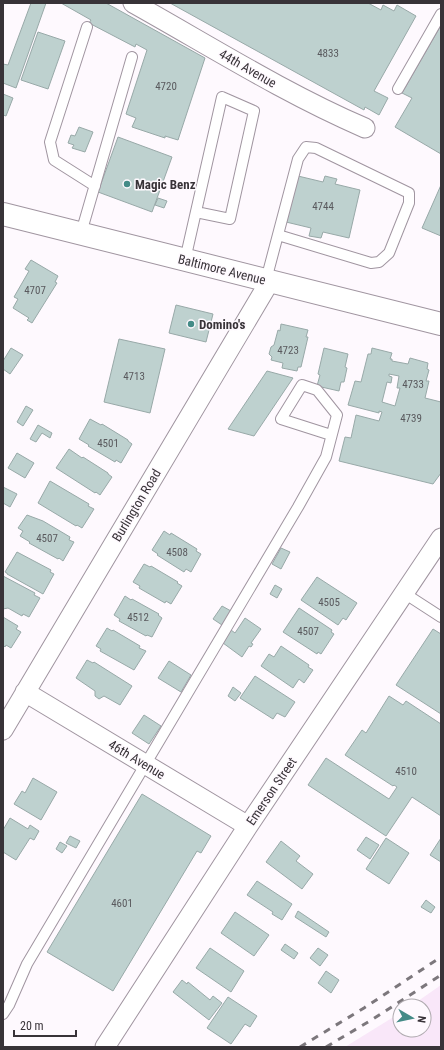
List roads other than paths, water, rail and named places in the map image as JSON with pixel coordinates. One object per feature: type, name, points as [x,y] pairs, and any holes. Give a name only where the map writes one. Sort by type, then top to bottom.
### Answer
[{"type":"main road","name":"Baltimore Avenue","points":[[3,214],[441,324]]},
{"type":"street","name":"44th Avenue","points":[[133,3],[286,90],[330,113],[365,128]]},
{"type":"street","name":"Burlington Road","points":[[3,730],[268,280]]},
{"type":"street","name":"Emerson Street","points":[[105,1047],[248,826],[440,540]]},
{"type":"street","name":"46th Avenue","points":[[25,692],[248,826]]},
{"type":"lane","points":[[398,89],[441,14]]},
{"type":"lane","points":[[87,27],[50,142],[54,160],[95,186]]},
{"type":"lane","points":[[81,234],[132,57]]},
{"type":"lane","points":[[185,260],[222,97],[254,110],[230,219],[196,212]]},
{"type":"lane","points":[[268,280],[278,235],[298,159],[306,147],[316,148],[408,193],[409,203],[389,253],[379,262],[371,263],[278,235]]},
{"type":"lane","points":[[3,1014],[9,1005],[27,964],[298,507],[326,457],[337,415],[317,390],[302,385],[281,419],[331,435]]},
{"type":"lane","points":[[404,593],[441,616]]},
{"type":"railway","points":[[300,1047],[364,1008],[441,957]]},
{"type":"railway","points":[[326,1047],[373,1019],[441,975]]},
{"type":"place","name":"Magic Benz","points":[[127,184]]},
{"type":"place","name":"Domino's","points":[[191,324]]}]
